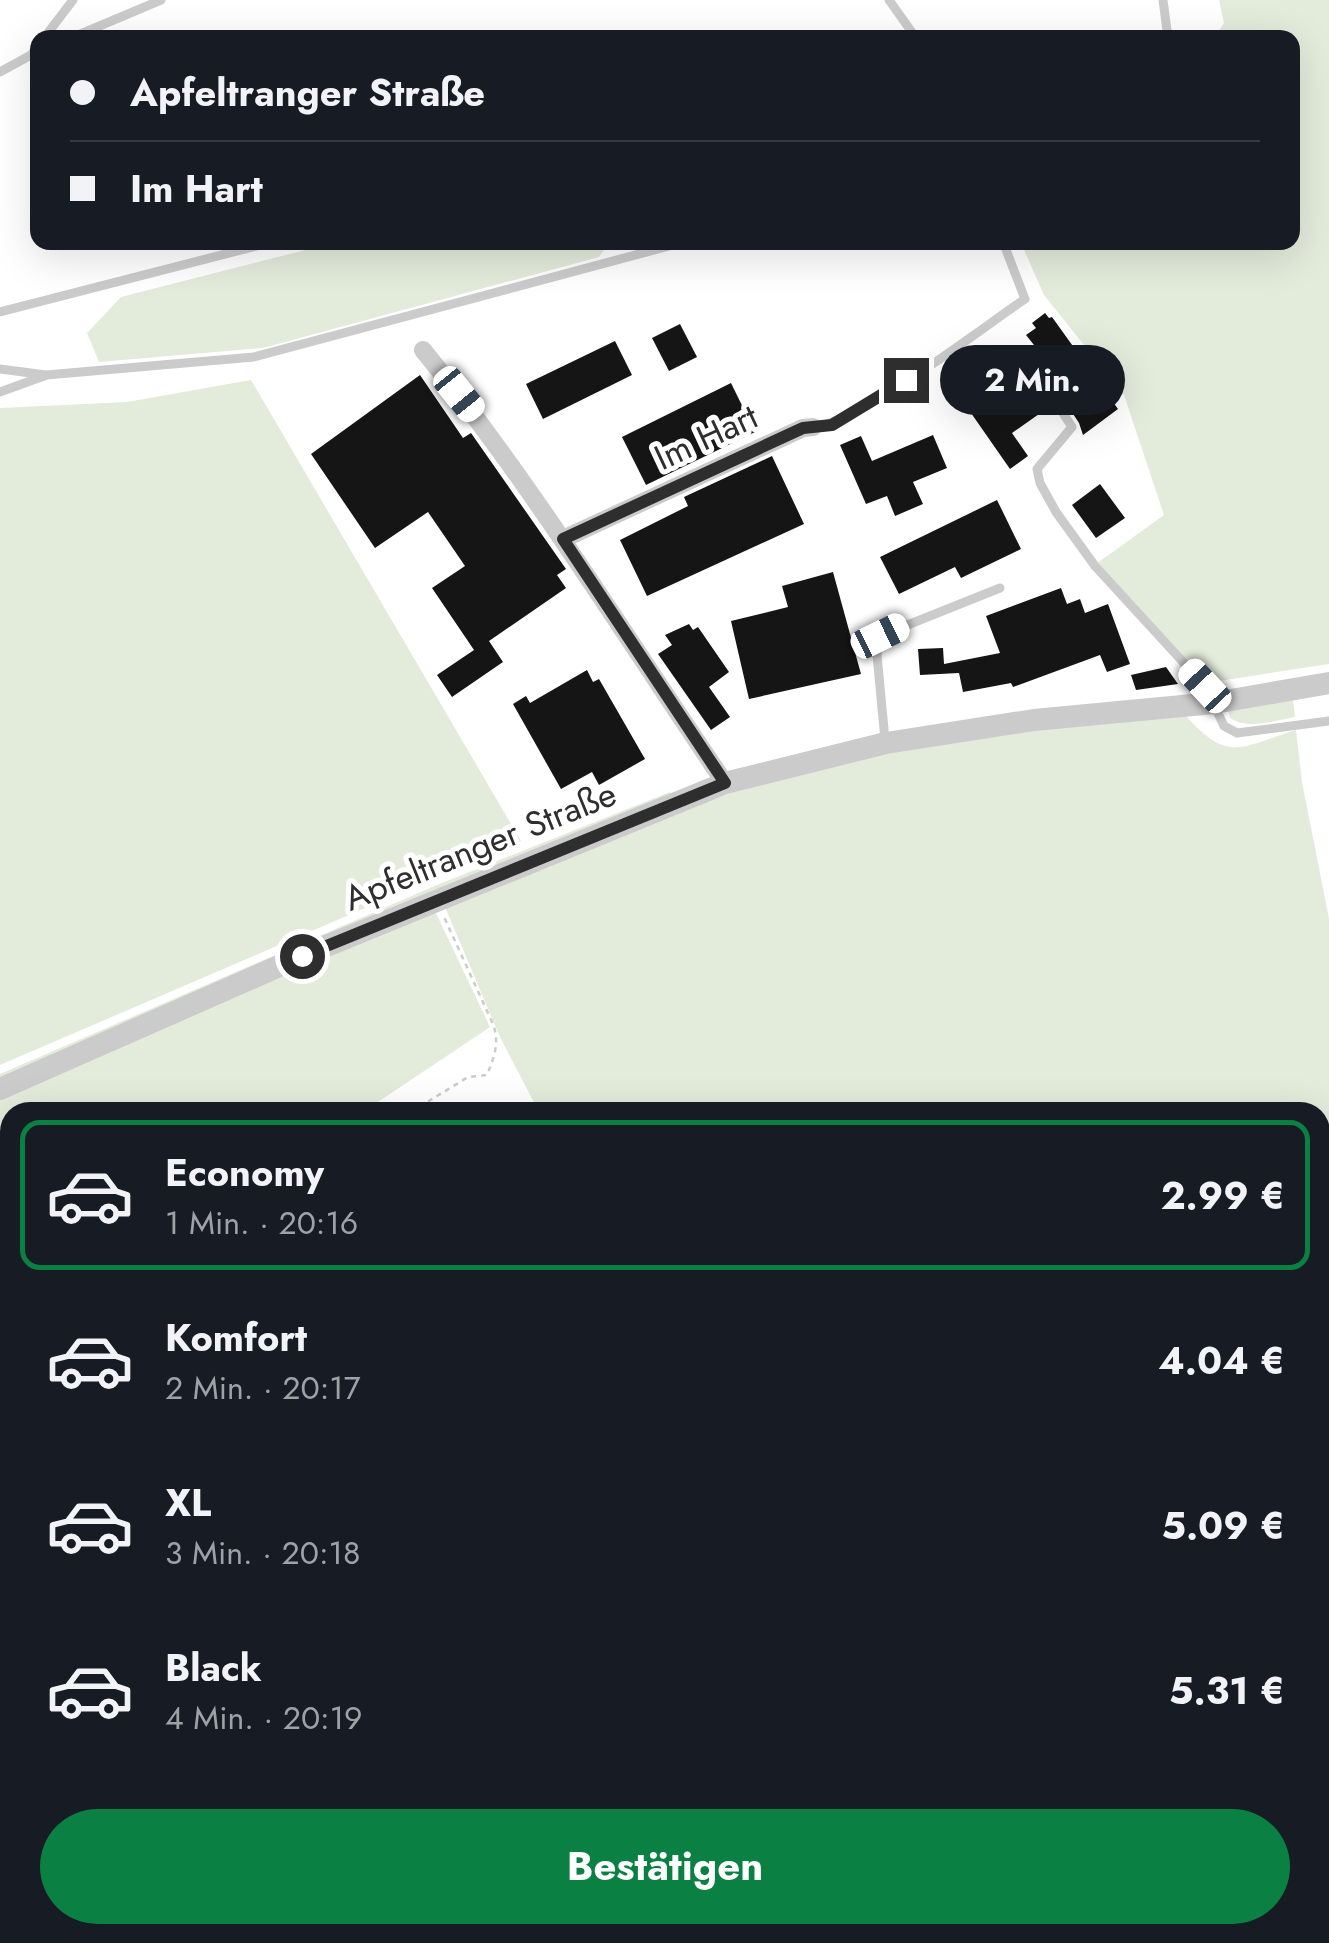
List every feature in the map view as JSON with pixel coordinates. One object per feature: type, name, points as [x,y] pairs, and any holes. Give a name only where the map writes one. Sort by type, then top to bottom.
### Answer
[{"type":"street","points":[[423,350],[477,416],[563,539],[725,783]]},
{"type":"street","name":"Im Hart","points":[[563,539],[803,428],[814,427]]},
{"type":"street","name":"Apfeltranger Straße","points":[[0,1089],[302,956],[725,783],[886,742],[1034,720],[1214,703],[1329,683]]},
{"type":"lane","points":[[50,30],[74,0]]},
{"type":"lane","points":[[91,30],[161,0]]},
{"type":"lane","points":[[889,0],[910,30]]},
{"type":"lane","points":[[1163,0],[1167,30]]},
{"type":"lane","points":[[0,72],[30,54]]},
{"type":"lane","points":[[0,312],[241,250]]},
{"type":"lane","points":[[0,369],[46,375],[254,357],[654,250]]},
{"type":"lane","name":"Im Hart","points":[[814,427],[832,425],[876,400],[1025,300],[1006,250]]},
{"type":"lane","points":[[1024,353],[1072,427],[1038,469],[1040,483],[1095,566],[1205,686],[1224,726],[1238,733],[1329,721]]},
{"type":"lane","points":[[0,392],[46,375]]},
{"type":"lane","points":[[886,742],[877,655],[880,636],[1000,588]]},
{"type":"path","points":[[427,1102],[468,1077],[487,1075],[498,1036],[438,902]]},
{"type":"green space","points":[[1219,0],[1329,0],[1329,664],[1206,683],[1096,564],[1164,515],[1124,395],[1044,295],[1024,250],[1300,250],[1300,30],[1220,30],[1224,23]]},
{"type":"green space","points":[[306,250],[604,250],[599,257],[263,348],[99,362],[87,333],[121,297]]},
{"type":"green space","points":[[251,380],[521,841],[0,1065],[0,408],[127,402]]},
{"type":"green space","points":[[1293,699],[1295,717],[1253,724],[1230,718],[1228,708]]},
{"type":"green space","points":[[1185,715],[1213,740],[1236,747],[1296,730],[1302,782],[1329,919],[1329,1102],[534,1102],[500,1037],[445,907],[727,789],[891,750],[1036,727]]},
{"type":"green space","points":[[670,792],[672,799],[0,1084],[0,1074],[437,885]]},
{"type":"green space","points":[[434,909],[490,1027],[378,1102],[0,1102],[0,1094]]},
{"type":"building","points":[[1045,313],[1052,317],[1118,409],[1083,435],[1030,348],[1034,345],[1026,335],[1036,328],[1032,323]]},
{"type":"building","points":[[680,324],[697,357],[669,371],[652,338]]},
{"type":"building","points":[[615,341],[632,375],[543,419],[526,384]]},
{"type":"building","points":[[1027,373],[1049,407],[1012,433],[1028,456],[1010,469],[971,413]]},
{"type":"building","points":[[420,375],[463,438],[471,433],[566,569],[557,575],[566,588],[489,641],[503,662],[452,697],[437,675],[474,650],[432,588],[465,566],[428,512],[375,548],[311,454]]},
{"type":"building","points":[[731,383],[755,432],[646,485],[622,437]]},
{"type":"building","points":[[933,435],[947,468],[913,482],[923,504],[895,516],[887,496],[866,504],[840,445],[861,436],[872,461]]},
{"type":"building","points":[[772,456],[804,524],[647,596],[620,540],[688,506],[684,497]]},
{"type":"building","points":[[1100,484],[1125,518],[1096,538],[1072,505]]},
{"type":"building","points":[[997,500],[1021,549],[961,578],[955,567],[899,594],[880,557]]},
{"type":"building","points":[[833,572],[861,674],[749,699],[731,621],[788,607],[782,586]]},
{"type":"building","points":[[1061,588],[1067,604],[1080,599],[1085,613],[1108,604],[1130,664],[1107,672],[1100,655],[1013,687],[1011,683],[963,692],[959,673],[920,675],[918,649],[943,648],[944,664],[1000,653],[986,616]]},
{"type":"building","points":[[689,624],[693,630],[698,627],[729,672],[709,687],[730,717],[711,730],[658,654],[672,645],[665,635]]},
{"type":"building","points":[[1166,667],[1178,684],[1136,690],[1131,675]]},
{"type":"building","points":[[587,670],[593,682],[599,679],[645,759],[599,785],[592,772],[561,789],[513,704],[526,696],[530,703]]},
{"type":"route","points":[[302,956],[725,783],[563,539],[803,428],[832,425],[906,380]]}]
